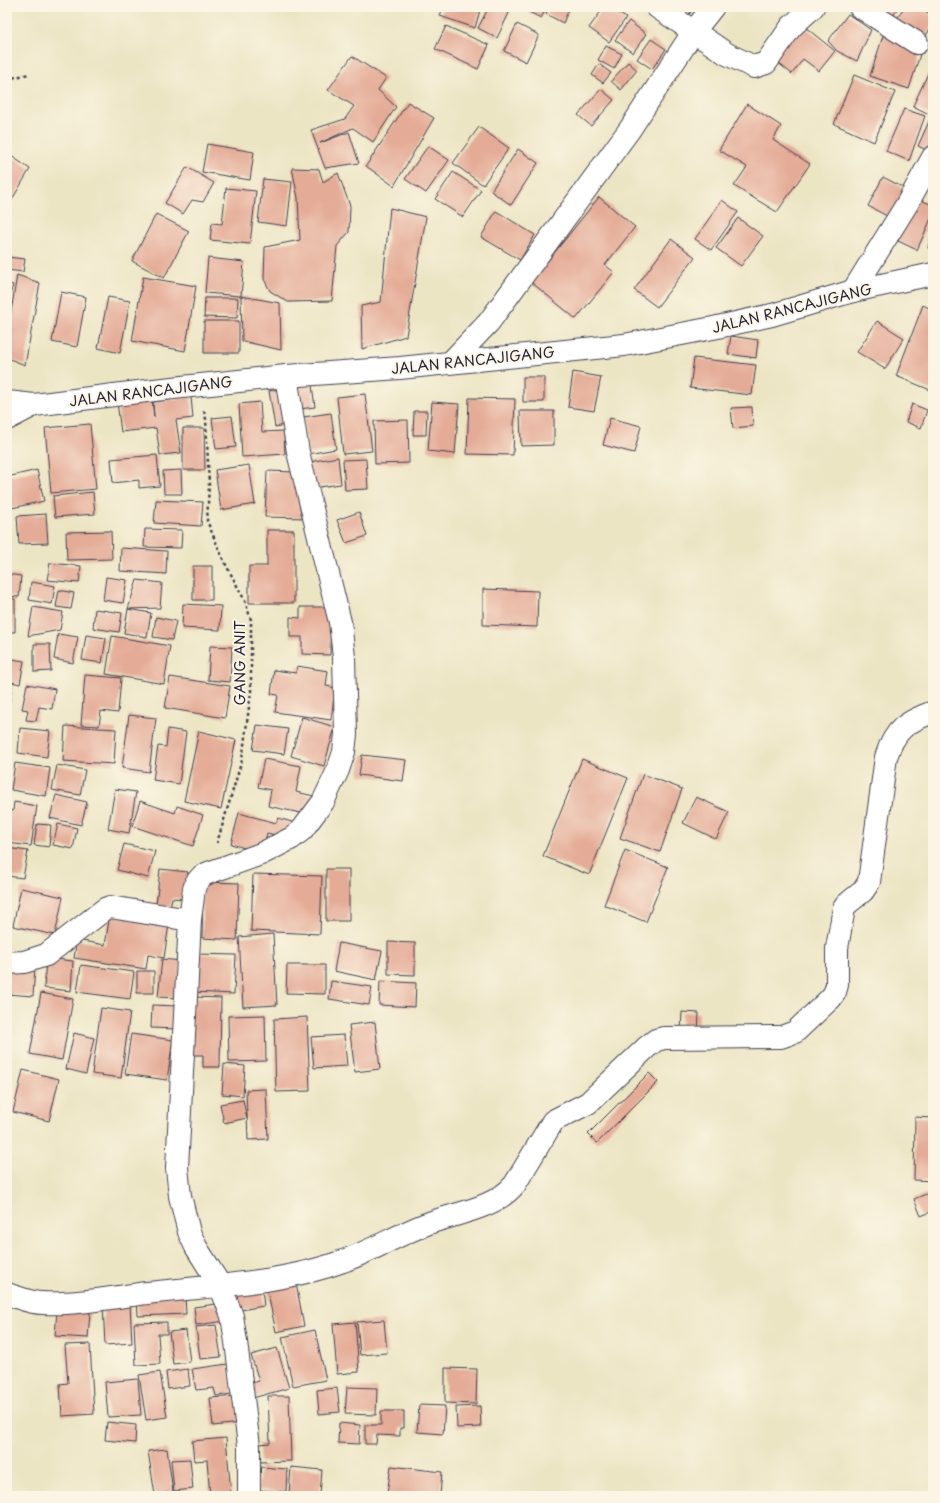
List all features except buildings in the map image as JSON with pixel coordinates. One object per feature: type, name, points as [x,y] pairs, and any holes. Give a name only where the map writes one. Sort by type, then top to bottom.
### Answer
[{"type":"street","points":[[657,7],[727,54],[754,68],[766,63],[791,27],[813,7]]},
{"type":"street","points":[[451,362],[489,322],[506,299],[569,210],[630,129],[694,31],[713,7]]},
{"type":"street","points":[[860,7],[917,43]]},
{"type":"street","points":[[853,291],[907,204],[933,157]]},
{"type":"street","name":"JALAN RANCAJIGANG","points":[[7,402],[34,404],[286,376],[392,368],[586,349],[669,337],[772,315],[853,291],[933,274]]},
{"type":"street","points":[[249,1496],[249,1446],[232,1316],[220,1285],[188,1232],[180,1196],[178,1168],[190,920],[196,883],[202,876],[208,873],[261,854],[292,838],[302,830],[323,802],[338,770],[344,752],[346,734],[344,657],[340,622],[298,452],[286,376]]},
{"type":"street","points":[[7,419],[34,404]]},
{"type":"street","points":[[7,1294],[37,1303],[50,1303],[220,1285],[288,1276],[343,1261],[417,1228],[501,1198],[515,1184],[553,1121],[588,1103],[647,1047],[659,1039],[781,1037],[794,1032],[831,998],[836,990],[837,948],[840,927],[847,904],[863,892],[869,882],[886,757],[890,744],[898,732],[912,720],[933,712]]},
{"type":"street","points":[[7,963],[24,962],[46,955],[105,909],[110,907],[190,920]]},
{"type":"path","points":[[7,79],[29,74]]},
{"type":"path","name":"GANG ANIT","points":[[198,385],[206,419],[209,485],[207,521],[224,561],[245,602],[251,620],[252,692],[242,760],[208,873]]}]
